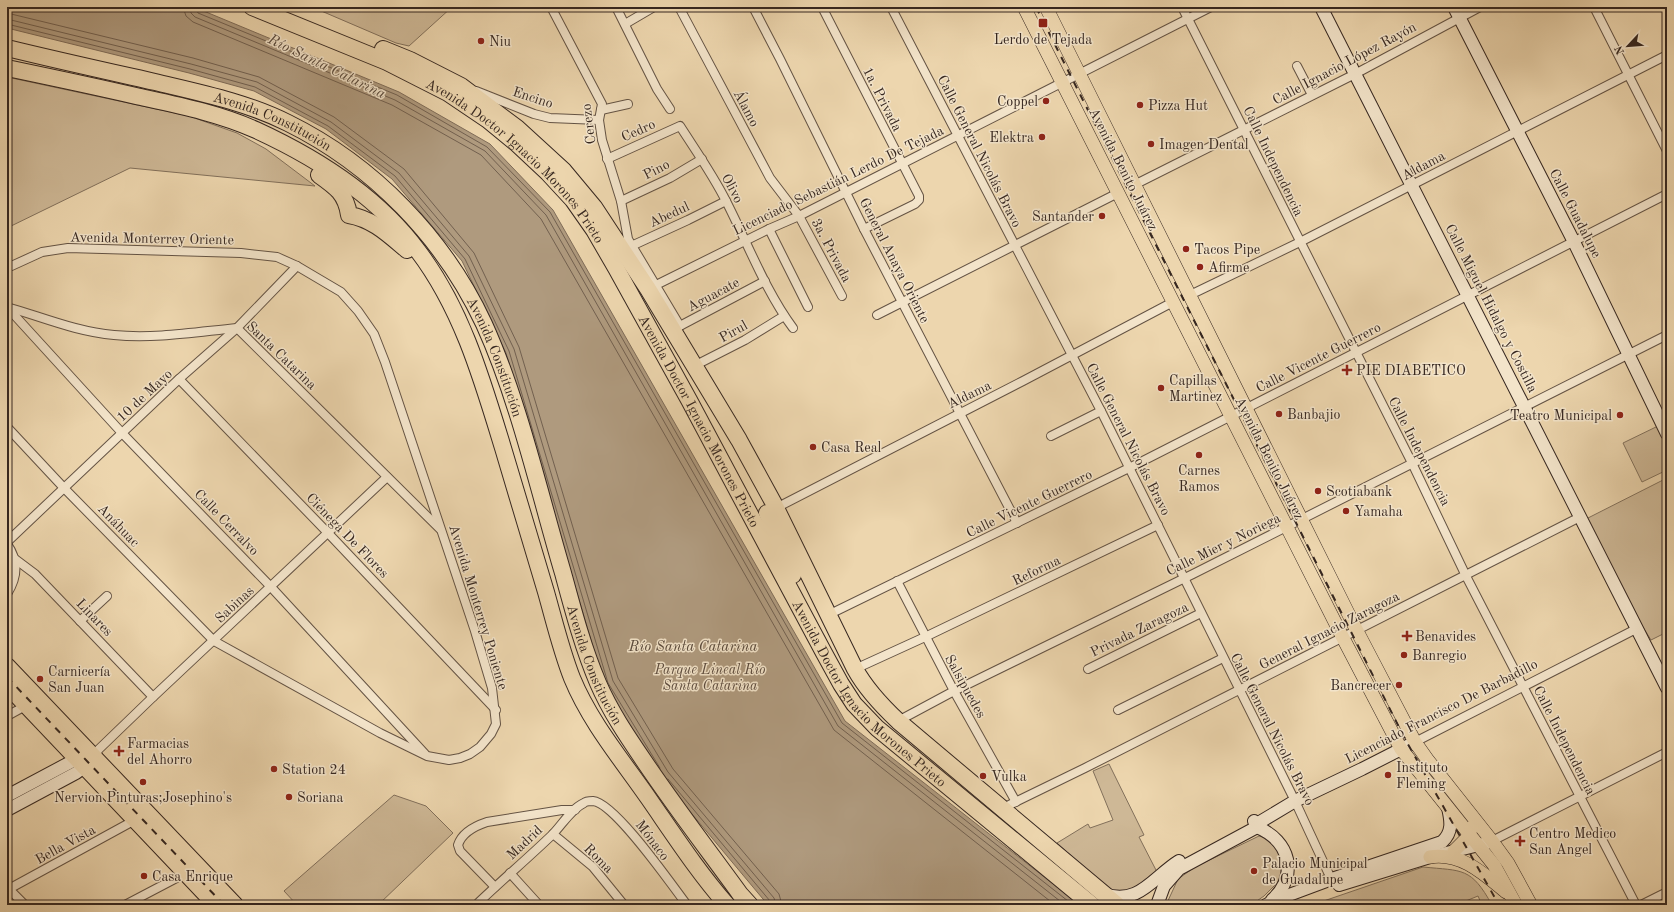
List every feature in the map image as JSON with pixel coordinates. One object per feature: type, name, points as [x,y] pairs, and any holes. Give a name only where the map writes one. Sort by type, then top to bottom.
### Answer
[{"type":"highway","name":"Avenida Doctor Ignacio Morones Prieto","points":[[252,7],[387,62],[448,93],[474,109],[516,143],[548,173],[573,200],[594,230],[616,268],[689,400],[824,653],[854,704],[877,728],[1097,899],[1117,905]]},
{"type":"highway","name":"Avenida Doctor Ignacio Morones Prieto","points":[[281,7],[410,60],[461,86],[517,128],[564,171],[627,248],[652,287],[676,328],[694,366],[739,440],[776,508],[855,669],[876,700],[898,721],[1009,805],[1097,899]]},
{"type":"highway","name":"Avenida Constitución","points":[[7,48],[230,99],[288,123],[325,144],[360,168],[392,196],[434,244],[470,297],[498,357],[523,434],[585,651],[606,703],[656,780],[740,894],[750,905]]},
{"type":"highway","name":"Avenida Constitución","points":[[7,68],[207,112],[242,124],[275,139],[326,169],[359,191],[404,234],[431,270],[451,304],[470,347],[498,433],[565,656],[578,692],[598,726],[708,882],[727,905]]},
{"type":"highway","points":[[275,139],[299,161],[337,189],[344,198],[349,215],[362,217],[375,225],[431,270]]},
{"type":"highway","points":[[704,382],[769,518],[824,653]]},
{"type":"highway","points":[[498,433],[505,439],[532,508],[560,566]]},
{"type":"highway","points":[[7,666],[89,757],[235,905]]},
{"type":"highway","points":[[7,685],[27,705],[89,757],[135,820],[216,905]]},
{"type":"highway","points":[[186,873],[191,874],[204,884],[214,883]]},
{"type":"main road","name":"Avenida Benito Juárez","points":[[1024,7],[1230,416],[1401,749],[1416,770],[1494,865],[1513,901]]},
{"type":"main road","name":"Avenida Benito Juárez","points":[[1046,7],[1357,630],[1415,742],[1508,863],[1531,905]]},
{"type":"main road","points":[[1454,850],[1469,835],[1474,818]]},
{"type":"main road","points":[[1430,857],[1447,856],[1466,862],[1513,901]]},
{"type":"street","name":"Cerezo","points":[[551,7],[602,104],[599,120],[602,140],[621,201],[627,248]]},
{"type":"street","points":[[616,7],[657,89],[670,109]]},
{"type":"street","points":[[625,24],[654,7]]},
{"type":"street","name":"Álamo","points":[[679,7],[770,178],[799,216]]},
{"type":"street","name":"General Anaya Oriente","points":[[753,7],[864,230],[1017,523]]},
{"type":"street","name":"1a. Privada","points":[[822,7],[919,196],[918,202],[864,230]]},
{"type":"street","name":"Calle General Nicolás Bravo","points":[[891,7],[1101,411],[1295,801],[1333,883]]},
{"type":"street","name":"Calle Independencia","points":[[1182,7],[1412,463],[1466,576],[1636,905]]},
{"type":"street","name":"Licenciado Sebastián Lerdo De Tejada","points":[[652,287],[746,240],[799,216],[845,191],[1211,7]]},
{"type":"street","name":"Calle Miguel Hidalgo y Costilla","points":[[1322,7],[1667,688]]},
{"type":"street","name":"Calle Ignacio López Rayón","points":[[1134,185],[1355,74],[1457,12],[1480,7]]},
{"type":"street","points":[[1594,7],[1630,75],[1667,151]]},
{"type":"street","name":"Calle Guadalupe","points":[[1457,12],[1574,242],[1667,434]]},
{"type":"street","name":"Aldama","points":[[1190,296],[1300,242],[1517,130],[1630,75],[1667,55]]},
{"type":"street","points":[[1297,66],[1312,95]]},
{"type":"street","name":"Encino","points":[[461,86],[534,114],[550,118],[599,120]]},
{"type":"street","points":[[601,110],[628,104]]},
{"type":"street","name":"Cedro","points":[[607,159],[680,126]]},
{"type":"street","name":"Olivo","points":[[680,126],[702,159],[726,201],[765,281],[784,316],[793,328]]},
{"type":"street","name":"Pino","points":[[621,201],[670,178],[702,159]]},
{"type":"street","points":[[876,315],[1118,193]]},
{"type":"street","name":"Calle Vicente Guerrero","points":[[828,615],[1129,468],[1667,194]]},
{"type":"street","name":"Abedul","points":[[627,248],[726,201]]},
{"type":"street","name":"3a. Privada","points":[[799,216],[842,296]]},
{"type":"street","points":[[769,229],[808,307]]},
{"type":"street","name":"Avenida Monterrey Oriente","points":[[7,268],[42,252],[68,248],[241,253],[277,257],[297,266]]},
{"type":"street","name":"10 de Mayo","points":[[15,558],[7,543],[179,379],[237,328],[297,266]]},
{"type":"street","name":"Avenida Monterrey Poniente","points":[[214,641],[394,741],[427,756],[449,760],[470,754],[480,747],[491,734],[496,724],[496,710],[492,688],[484,660],[396,394],[374,334],[358,310],[341,292],[297,266]]},
{"type":"street","name":"Aguacate","points":[[676,328],[765,281]]},
{"type":"street","name":"Aldama","points":[[776,508],[1072,356],[1173,302]]},
{"type":"street","name":"Santa Catarina","points":[[7,307],[76,328],[112,335],[137,337],[237,328],[442,531]]},
{"type":"street","name":"Calle Cerralvo","points":[[7,307],[122,433],[271,587],[427,756]]},
{"type":"street","name":"Pirul","points":[[694,366],[745,340],[784,316]]},
{"type":"street","name":"Calle Mier y Noriega","points":[[898,721],[954,691],[1287,527],[1302,518],[1667,335]]},
{"type":"street","name":"Ciénega De Flores","points":[[179,379],[496,710]]},
{"type":"street","points":[[1051,436],[1101,411]]},
{"type":"street","name":"Anáhuac","points":[[7,427],[64,488],[214,641]]},
{"type":"street","name":"Sabinas","points":[[89,757],[387,477]]},
{"type":"street","name":"General Ignacio Zaragoza","points":[[1009,805],[1466,576],[1580,517]]},
{"type":"street","name":"Reforma","points":[[855,669],[1158,525]]},
{"type":"street","points":[[7,594],[13,584],[16,571],[15,558]]},
{"type":"street","name":"Linares","points":[[15,558],[35,574],[153,697]]},
{"type":"street","name":"Salsipuedes","points":[[897,581],[954,691],[1009,805]]},
{"type":"street","points":[[80,621],[107,596]]},
{"type":"street","name":"Privada Zaragoza","points":[[1088,669],[1201,613]]},
{"type":"street","name":"Licenciado Francisco De Barbadillo","points":[[1157,905],[1168,880],[1179,869],[1295,801],[1415,742],[1636,629]]},
{"type":"street","points":[[1118,710],[1223,658]]},
{"type":"street","points":[[7,716],[27,705]]},
{"type":"street","points":[[394,741],[402,737],[402,728]]},
{"type":"street","points":[[1266,905],[1281,898],[1333,883],[1492,841],[1667,752]]},
{"type":"street","points":[[7,796],[89,757]]},
{"type":"street","points":[[7,810],[89,757]]},
{"type":"street","name":"Madrid","points":[[476,905],[553,834],[575,810],[591,800]]},
{"type":"street","name":"Mónaco","points":[[591,800],[599,802],[606,807],[624,824],[687,905]]},
{"type":"street","points":[[1286,905],[1333,883],[1442,842],[1449,835],[1450,830],[1448,808]]},
{"type":"street","points":[[495,887],[460,851],[458,845],[463,835],[488,822],[562,810],[575,810]]},
{"type":"street","name":"Bella Vista","points":[[8,890],[135,820]]},
{"type":"street","points":[[1257,823],[1278,841],[1285,853],[1288,864],[1288,872],[1285,883],[1279,892],[1266,905]]},
{"type":"street","name":"Licenciado Francisco De Barbadillo","points":[[1097,899],[1137,894],[1182,859],[1257,823]]},
{"type":"street","name":"Roma","points":[[553,834],[593,867],[624,905]]},
{"type":"street","points":[[125,905],[186,873]]},
{"type":"street","points":[[510,873],[540,905]]},
{"type":"street","points":[[8,890],[25,905]]},
{"type":"street","points":[[1641,905],[1667,892]]},
{"type":"shaded area","points":[[312,7],[452,7],[409,46],[396,43]]},
{"type":"shaded area","points":[[7,77],[189,116],[237,133],[266,149],[315,186],[130,168],[7,228]]},
{"type":"shaded area","points":[[1658,426],[1667,444],[1667,470],[1642,482],[1623,443]]},
{"type":"shaded area","points":[[1667,478],[1667,632],[1651,640],[1636,616],[1586,519]]},
{"type":"shaded area","points":[[1109,764],[1144,835],[1139,837],[1157,872],[1149,881],[1124,892],[1109,890],[1057,843],[1088,824],[1090,828],[1113,820],[1093,771]]},
{"type":"shaded area","points":[[394,795],[426,806],[453,833],[378,905],[297,905],[284,891]]},
{"type":"shaded area","points":[[1259,836],[1267,838],[1279,852],[1281,862],[1281,872],[1278,882],[1264,896],[1251,905],[1166,905],[1178,879],[1195,867]]},
{"type":"shaded area","points":[[1423,867],[1448,869],[1465,873],[1478,884],[1492,905],[1482,905],[1478,896],[1456,905],[1312,905]]},
{"type":"water","name":"Río Santa Catarina","points":[[7,7],[194,7],[399,92],[490,144],[553,210],[845,721],[1080,905],[768,905],[661,777],[604,684],[506,353],[462,261],[392,179],[326,129],[254,91],[189,73],[7,28]]},
{"type":"railway","points":[[1036,7],[1405,739],[1499,905]]},
{"type":"railway","points":[[7,677],[224,905]]},
{"type":"place","name":"Lerdo de Tejada","points":[[1043,23]]},
{"type":"place","name":"Niu","points":[[481,41]]},
{"type":"place","name":"Coppel","points":[[1046,101]]},
{"type":"place","name":"Pizza Hut","points":[[1140,105]]},
{"type":"place","name":"Elektra","points":[[1042,137]]},
{"type":"place","name":"Imagen Dental","points":[[1151,144]]},
{"type":"place","name":"Santander","points":[[1102,216]]},
{"type":"place","name":"Tacos Pipe","points":[[1186,249]]},
{"type":"place","name":"Afirme","points":[[1200,267]]},
{"type":"place","name":"PIE DIABETICO","points":[[1347,370]]},
{"type":"place","name":"Capillas Martinez","points":[[1161,388]]},
{"type":"place","name":"Banbajio","points":[[1279,414]]},
{"type":"place","name":"Teatro Municipal","points":[[1620,415]]},
{"type":"place","name":"Casa Real","points":[[813,447]]},
{"type":"place","name":"Carnes Ramos","points":[[1199,455]]},
{"type":"place","name":"Scotiabank","points":[[1318,491]]},
{"type":"place","name":"Yamaha","points":[[1346,511]]},
{"type":"place","name":"Benavides","points":[[1407,636]]},
{"type":"place","name":"Banregio","points":[[1404,655]]},
{"type":"place","name":"Carnicería San Juan","points":[[40,679]]},
{"type":"place","name":"Bancrecer","points":[[1399,685]]},
{"type":"place","name":"Farmacias del Ahorro","points":[[119,751]]},
{"type":"place","name":"Station 24","points":[[274,769]]},
{"type":"place","name":"Instituto Fleming","points":[[1388,775]]},
{"type":"place","name":"Vulka","points":[[983,776]]},
{"type":"place","name":"Nervion Pinturas;Josephino's","points":[[143,782]]},
{"type":"place","name":"Soriana","points":[[289,797]]},
{"type":"place","name":"Centro Medico San Angel","points":[[1520,841]]},
{"type":"place","name":"Palacio Municipal de Guadalupe","points":[[1254,871]]},
{"type":"place","name":"Casa Enrique","points":[[144,876]]},
{"type":"park label","name":"Parque Lineal Río Santa Catarina","points":[[710,678]]}]
